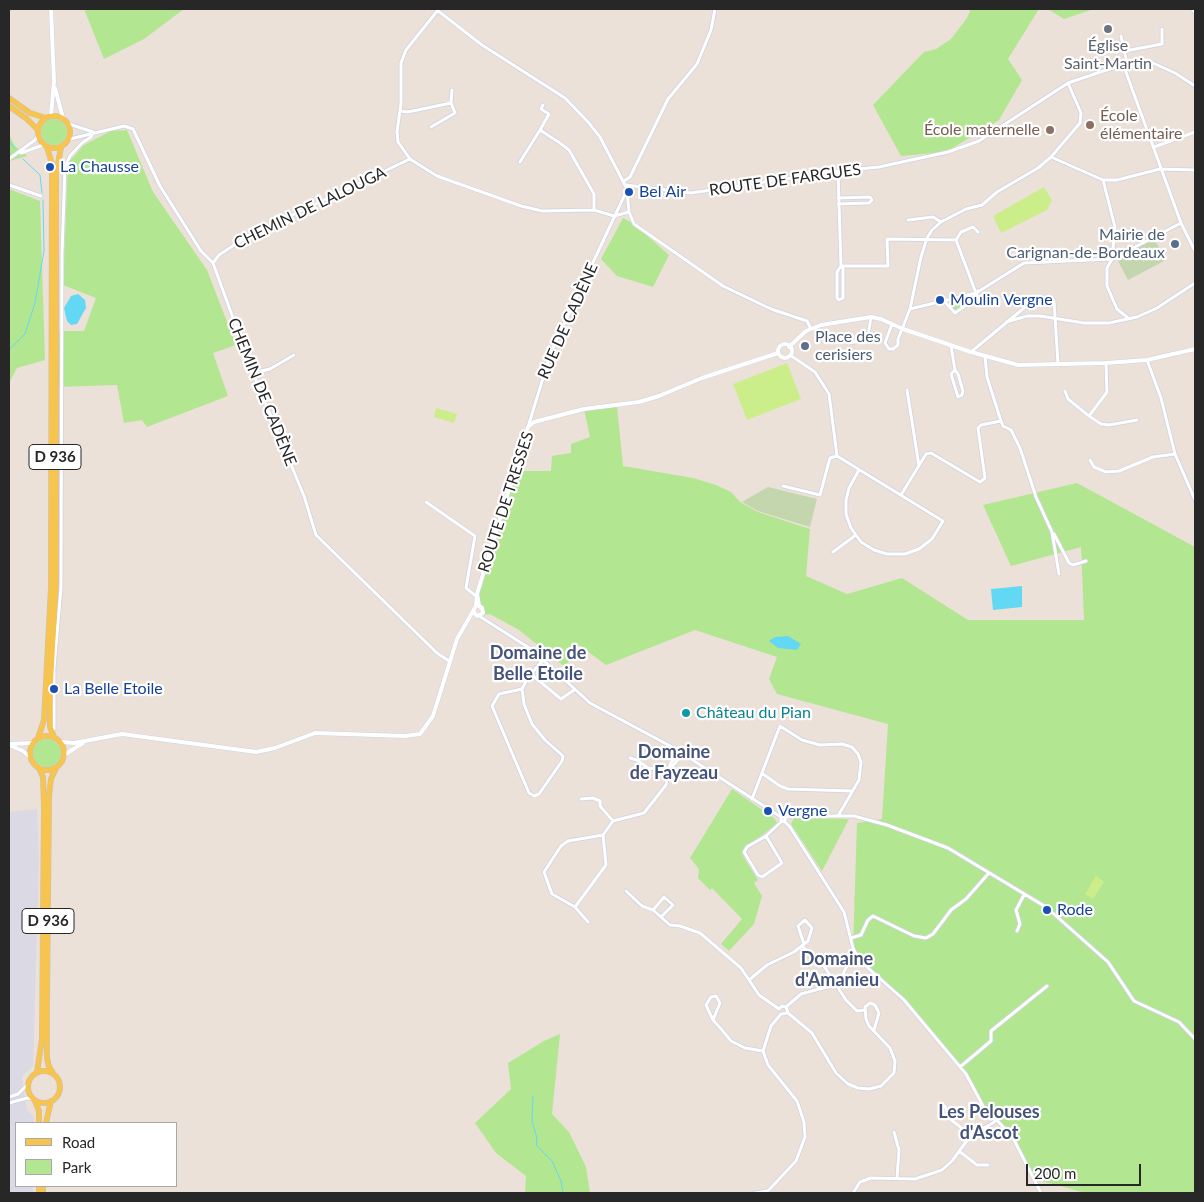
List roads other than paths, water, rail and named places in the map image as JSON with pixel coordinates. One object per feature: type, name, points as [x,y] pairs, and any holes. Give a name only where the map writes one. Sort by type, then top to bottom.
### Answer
[{"type":"main road","points":[[9,98],[30,112],[48,117],[63,118],[69,124],[70,139],[61,148],[45,146],[38,132],[27,119],[9,106]]},
{"type":"main road","points":[[38,132],[48,117]]},
{"type":"main road","name":"D 936","points":[[45,146],[51,156],[54,175],[56,584],[50,691],[50,728],[54,737]]},
{"type":"main road","name":"D 936","points":[[38,738],[44,720],[50,588],[54,175],[61,148]]},
{"type":"main road","points":[[54,737],[61,742],[64,755],[56,768],[47,770],[39,768],[31,758],[33,743],[38,738],[54,737]]},
{"type":"main road","name":"D 936","points":[[37,1072],[42,1038],[44,808],[43,777],[39,768]]},
{"type":"main road","name":"D 936","points":[[53,1073],[48,1067],[47,1058],[47,972],[49,796],[51,779],[56,768]]},
{"type":"main road","points":[[34,1100],[42,1103],[51,1101],[57,1096],[60,1087],[58,1079],[53,1073],[46,1070],[37,1072],[31,1076],[27,1084],[28,1093],[39,1111],[40,1122]]},
{"type":"main road","points":[[46,1122],[51,1101]]},
{"type":"street","points":[[51,9],[54,81],[63,118]]},
{"type":"street","points":[[629,212],[614,216],[607,212],[594,210],[542,211],[521,206],[437,176],[410,159],[398,142],[403,54],[437,9],[482,45],[565,98],[600,137],[626,185],[629,212],[634,224],[723,286],[770,309],[807,321],[811,329]]},
{"type":"street","name":"RUE DE CADÈNE","points":[[528,427],[551,352],[600,250],[614,216],[622,205],[626,185],[668,99],[697,64],[711,30],[715,9]]},
{"type":"street","points":[[1193,9],[1195,13]]},
{"type":"street","points":[[1125,51],[1162,44],[1162,29]]},
{"type":"street","points":[[1121,36],[1125,51],[1125,63],[1160,169],[1181,223],[1191,240],[1195,252]]},
{"type":"street","name":"ROUTE DE FARGUES","points":[[626,185],[691,193],[838,170],[879,167],[968,147],[1068,83],[1125,63],[1153,63],[1195,84]]},
{"type":"street","points":[[48,117],[54,81]]},
{"type":"street","points":[[892,324],[886,343],[889,349],[896,348],[910,309],[927,238],[941,222],[966,209],[982,205],[997,192],[1051,157],[1080,123],[1081,113],[1068,83]]},
{"type":"street","points":[[431,127],[455,114],[451,103],[452,90]]},
{"type":"street","points":[[400,111],[408,112],[451,103]]},
{"type":"street","points":[[520,162],[549,114],[541,109],[543,105]]},
{"type":"street","name":"CHEMIN DE CADÈNE","points":[[69,124],[94,132]]},
{"type":"street","name":"CHEMIN DE CADÈNE","points":[[70,139],[124,126],[133,129],[160,186],[201,251],[212,263],[252,373],[304,496],[316,535],[437,653],[449,661]]},
{"type":"street","points":[[540,130],[569,150],[594,194],[594,210]]},
{"type":"street","points":[[9,159],[35,140],[38,132]]},
{"type":"street","points":[[54,729],[54,668],[61,588],[62,254],[65,167],[70,156],[82,143],[91,138],[94,132]]},
{"type":"street","points":[[1154,147],[1195,132]]},
{"type":"street","points":[[18,154],[45,146]]},
{"type":"street","points":[[1051,157],[1103,180],[1117,180],[1160,169],[1195,170]]},
{"type":"street","name":"CHEMIN DE LALOUGA","points":[[212,263],[219,254],[248,236],[410,159]]},
{"type":"street","points":[[838,170],[838,204],[842,266],[843,298],[839,300],[837,272],[842,266]]},
{"type":"street","points":[[1103,180],[1115,227],[1112,259],[1107,268],[1107,286],[1117,309],[1128,319]]},
{"type":"street","points":[[9,185],[41,196]]},
{"type":"street","points":[[838,198],[870,197],[872,200],[869,203],[838,204]]},
{"type":"street","points":[[622,205],[628,206]]},
{"type":"street","points":[[619,209],[623,214]]},
{"type":"street","points":[[908,220],[933,217],[941,222]]},
{"type":"street","points":[[910,309],[977,292],[1024,263],[1112,259],[1181,223]]},
{"type":"street","points":[[956,240],[961,232],[967,229],[975,227],[978,232]]},
{"type":"street","points":[[842,266],[888,266],[887,239],[927,238],[956,240]]},
{"type":"street","points":[[944,301],[955,313],[975,299],[977,292],[956,240]]},
{"type":"street","points":[[1191,240],[1195,243]]},
{"type":"street","points":[[1006,322],[1027,316],[1084,323],[1109,323],[1128,319],[1157,308],[1195,283]]},
{"type":"street","points":[[971,352],[1036,298],[1043,296],[1054,301],[1058,365]]},
{"type":"street","points":[[848,343],[862,341],[868,336],[871,317]]},
{"type":"street","points":[[790,355],[790,347],[811,329],[821,325],[871,317],[951,346],[1018,365],[1058,365],[1147,360],[1195,349]]},
{"type":"street","name":"ROUTE DE TRESSES","points":[[477,616],[477,597],[528,427],[534,422],[584,409],[639,402],[660,396],[702,378],[778,353],[781,346],[790,347]]},
{"type":"street","points":[[951,346],[955,370],[963,391],[962,395],[958,396],[951,374],[955,370]]},
{"type":"street","points":[[778,353],[783,358],[790,355]]},
{"type":"street","points":[[252,373],[270,369],[294,355]]},
{"type":"street","points":[[790,355],[815,372],[829,394],[837,456],[943,521],[932,539],[920,549],[905,554],[887,554],[874,550],[856,535],[846,514],[846,500],[849,488],[858,470]]},
{"type":"street","points":[[985,356],[988,378],[1001,421],[1003,426],[1011,430],[1020,448],[1036,498],[1052,532],[1069,563],[1074,565],[1086,561]]},
{"type":"street","points":[[1147,360],[1161,398],[1175,454],[1195,500]]},
{"type":"street","points":[[1090,416],[1107,392],[1106,363]]},
{"type":"street","points":[[907,390],[919,466]]},
{"type":"street","points":[[1065,391],[1068,399],[1101,424],[1109,425],[1137,420]]},
{"type":"street","points":[[901,495],[926,454],[932,453],[980,482],[985,478],[978,428],[981,425],[1001,421]]},
{"type":"street","points":[[1090,460],[1094,467],[1106,472],[1119,471],[1153,457],[1175,454]]},
{"type":"street","points":[[783,486],[820,495],[830,458],[837,456]]},
{"type":"street","points":[[426,502],[476,536],[466,588],[477,597]]},
{"type":"street","points":[[1052,532],[1059,574]]},
{"type":"street","points":[[833,552],[856,535]]},
{"type":"street","points":[[61,742],[71,744],[122,734],[256,752],[275,748],[316,733],[405,736],[420,734],[434,716],[457,639],[476,608]]},
{"type":"street","name":"ROUTE DE TRESSES","points":[[476,608],[482,608],[483,613]]},
{"type":"street","points":[[468,619],[483,613],[486,622]]},
{"type":"street","points":[[477,616],[526,646],[590,703],[681,753],[783,820],[844,912],[857,956],[866,967],[900,995],[960,1067],[971,1083],[981,1104],[1012,1136],[1041,1193]]},
{"type":"street","points":[[522,689],[498,694],[492,706],[529,793],[534,796],[539,794],[562,761],[563,756],[545,740],[532,724],[524,704],[522,689],[531,674],[543,660]]},
{"type":"street","points":[[531,674],[560,699],[574,690]]},
{"type":"street","points":[[752,799],[780,726],[811,743],[842,744],[852,747],[861,762],[859,780],[838,816]]},
{"type":"street","points":[[64,755],[90,740]]},
{"type":"street","points":[[9,745],[33,743]]},
{"type":"street","points":[[9,745],[23,751],[31,758]]},
{"type":"street","points":[[588,922],[575,907],[552,894],[544,876],[545,868],[564,843],[603,835],[613,822],[644,813],[666,785],[668,770],[681,753]]},
{"type":"street","points":[[630,758],[637,760],[648,768],[668,770]]},
{"type":"street","points":[[763,774],[780,786],[788,789],[852,791]]},
{"type":"street","points":[[581,799],[593,798],[600,801],[600,806],[613,822]]},
{"type":"street","points":[[766,836],[782,862],[762,877],[758,875],[744,852],[747,847],[766,836],[783,820],[792,816],[838,816],[870,820],[948,848],[988,874],[1046,907],[1108,962],[1134,1001],[1179,1022],[1195,1039]]},
{"type":"street","points":[[575,907],[606,865],[603,835]]},
{"type":"street","points":[[851,938],[861,935],[868,920],[873,916],[914,936],[926,938],[933,934],[951,910],[966,899],[988,874]]},
{"type":"street","points":[[626,891],[642,906],[652,910],[670,925],[680,926],[700,933],[736,963],[759,995],[778,1009],[781,1014]]},
{"type":"street","points":[[1017,931],[1020,924],[1016,910],[1024,895]]},
{"type":"street","points":[[652,910],[664,897],[673,905],[661,918]]},
{"type":"street","points":[[749,980],[767,965],[803,945],[812,934],[810,924],[805,920],[798,926],[803,945],[824,966],[857,1012],[865,1010],[870,1004],[878,1009],[879,1014],[874,1030]]},
{"type":"street","points":[[778,1009],[786,1006],[800,994],[828,987],[842,976],[849,962],[857,956]]},
{"type":"street","points":[[960,1067],[991,1041],[991,1031],[1044,986]]},
{"type":"street","points":[[713,1020],[720,1002],[716,996],[711,997],[706,1005],[713,1020],[731,1041],[745,1048],[763,1051]]},
{"type":"street","points":[[786,1006],[788,1013],[812,1033],[836,1073],[848,1084],[858,1088],[881,1086],[894,1073],[894,1054],[866,1019],[865,1010]]},
{"type":"street","points":[[755,1193],[767,1192],[796,1162],[806,1137],[804,1122],[797,1101],[768,1065],[763,1051],[771,1026],[781,1014],[788,1013]]},
{"type":"street","points":[[9,1098],[18,1094],[27,1084]]},
{"type":"street","points":[[9,1103],[27,1098],[34,1100]]},
{"type":"street","points":[[945,1106],[950,1119],[971,1135]]},
{"type":"street","points":[[852,1193],[860,1182],[871,1178],[915,1179],[938,1172],[949,1164],[971,1135],[997,1119]]},
{"type":"street","points":[[894,1132],[899,1150],[897,1178]]},
{"type":"street","points":[[959,1151],[977,1165],[988,1165]]},
{"type":"water","points":[[78,294],[85,300],[86,308],[77,324],[71,325],[67,321],[64,308],[71,296]]},
{"type":"water","points":[[1022,586],[1022,607],[993,610],[991,589]]},
{"type":"water","points":[[788,636],[801,644],[797,650],[778,648],[769,641],[775,637]]},
{"type":"waterway","points":[[9,141],[15,149]]},
{"type":"waterway","points":[[23,159],[40,175],[42,193]]},
{"type":"waterway","points":[[9,350],[25,334],[35,303],[44,251],[43,200]]},
{"type":"waterway","points":[[533,1096],[532,1121],[537,1138],[536,1145],[552,1161],[561,1181],[563,1193]]},
{"type":"place","name":"Église Saint-Martin","points":[[1108,29]]},
{"type":"place","name":"École élémentaire","points":[[1090,125]]},
{"type":"place","name":"École maternelle","points":[[1050,130]]},
{"type":"place","name":"La Chausse","points":[[50,167]]},
{"type":"place","name":"Bel Air","points":[[629,192]]},
{"type":"place","name":"Mairie de Carignan-de-Bordeaux","points":[[1175,244]]},
{"type":"place","name":"Moulin Vergne","points":[[940,300]]},
{"type":"place","name":"Place des cerisiers","points":[[805,346]]},
{"type":"place","name":"La Belle Etoile","points":[[54,689]]},
{"type":"place","name":"Château du Pian","points":[[686,713]]},
{"type":"place","name":"Vergne","points":[[768,811]]},
{"type":"place","name":"Rode","points":[[1047,910]]},
{"type":"district","name":"Domaine de Belle Etoile","points":[[538,663]]},
{"type":"district","name":"Domaine de Fayzeau","points":[[674,762]]},
{"type":"district","name":"Domaine d'Amanieu","points":[[837,970]]},
{"type":"district","name":"Les Pelouses d'Ascot","points":[[989,1122]]}]
